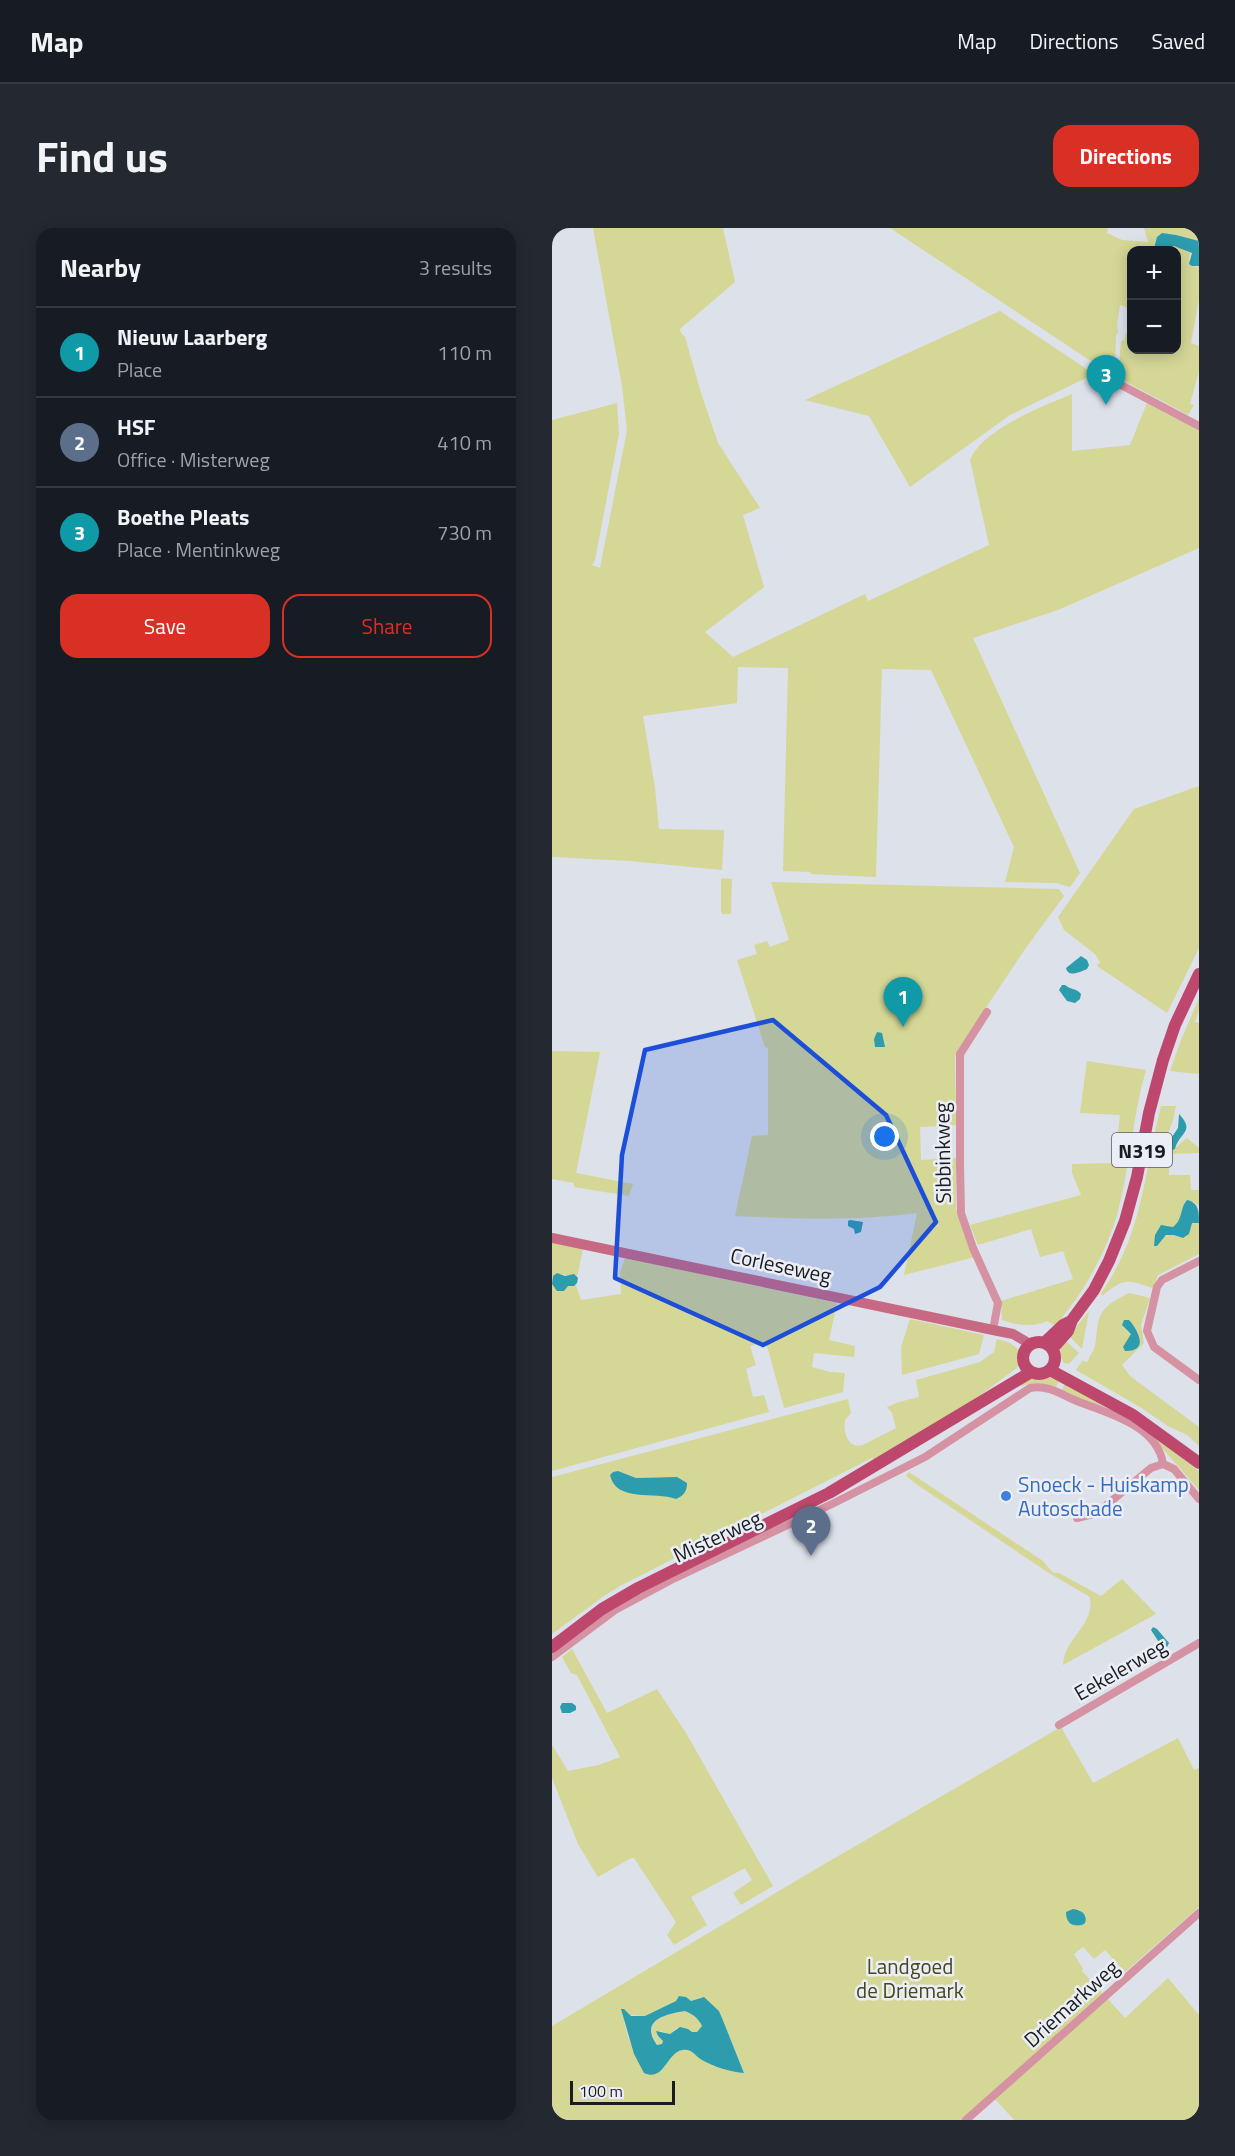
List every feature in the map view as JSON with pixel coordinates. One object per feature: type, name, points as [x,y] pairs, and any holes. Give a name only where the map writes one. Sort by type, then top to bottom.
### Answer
[{"type":"main road","name":"N319","points":[[1049,1345],[1063,1325],[1072,1320],[1094,1290],[1109,1261],[1125,1221],[1137,1178],[1149,1113],[1163,1060],[1175,1025],[1199,974]]},
{"type":"main road","name":"Corleseweg","points":[[552,1238],[1013,1334],[1028,1347]]},
{"type":"main road","points":[[1035,1342],[1049,1345],[1056,1356],[1053,1367],[1041,1374],[1028,1368],[1028,1347],[1035,1342]]},
{"type":"main road","points":[[1053,1367],[1133,1414],[1199,1463]]},
{"type":"main road","name":"Misterweg","points":[[552,1647],[602,1608],[829,1493],[1004,1387],[1028,1368]]},
{"type":"street","points":[[1102,375],[1199,426]]},
{"type":"street","name":"Sibbinkweg","points":[[987,1011],[960,1054],[961,1213],[973,1248],[998,1305],[997,1331]]},
{"type":"street","points":[[1199,1261],[1162,1280],[1157,1287],[1147,1331],[1154,1347],[1199,1380]]},
{"type":"street","name":"Misterweg","points":[[552,1657],[615,1610],[671,1580],[925,1457],[1030,1388],[1048,1388],[1125,1419],[1143,1432],[1162,1453],[1163,1464]]},
{"type":"street","points":[[1077,1518],[1097,1513],[1151,1468],[1163,1464],[1174,1469],[1199,1499]]},
{"type":"street","name":"Eekelerweg","points":[[1059,1725],[1199,1643]]},
{"type":"street","name":"Driemarkweg","points":[[966,2120],[1199,1913]]},
{"type":"highlighted area","points":[[773,1020],[886,1115],[936,1222],[880,1287],[763,1345],[615,1278],[622,1155],[645,1050]]},
{"type":"green space","points":[[593,228],[723,228],[735,282],[680,329],[685,337],[718,443],[760,508],[743,515],[764,587],[705,632],[733,657],[865,594],[868,601],[989,545],[970,460],[987,438],[1030,412],[1072,394],[1072,451],[1130,445],[1147,403],[1199,430],[1199,548],[1058,610],[973,638],[1080,873],[1070,887],[1056,883],[1005,882],[1014,847],[931,670],[882,669],[876,877],[783,871],[788,668],[738,667],[737,703],[643,716],[659,829],[724,830],[722,870],[630,861],[552,857],[552,420],[617,403],[619,434],[595,560],[592,565],[600,568],[627,430],[622,386]]},
{"type":"green space","points":[[890,228],[1108,228],[1107,233],[1122,240],[1148,242],[1144,228],[1199,228],[1199,241],[1170,234],[1157,237],[1154,246],[1127,246],[1127,311],[1126,307],[1120,305],[1116,335],[1115,367],[1119,366],[1121,341],[1124,340],[1126,333],[1127,354],[1181,354],[1181,248],[1191,252],[1189,259],[1195,267],[1199,266],[1199,299],[1191,343],[1199,346],[1199,371],[1190,404],[1194,405],[1188,415],[1109,373]]},
{"type":"green space","points":[[1000,311],[1094,374],[1010,415],[910,487],[869,416],[805,400]]},
{"type":"green space","points":[[1199,786],[1199,948],[1167,1013],[1097,966],[1100,962],[1095,954],[1064,930],[1058,917],[1134,809]]},
{"type":"green space","points":[[721,878],[732,879],[731,914],[722,914],[721,911]]},
{"type":"green space","points":[[771,882],[1059,889],[1064,896],[1025,949],[959,1048],[955,1057],[956,1125],[920,1127],[921,1160],[956,1158],[956,1209],[975,1257],[904,1275],[917,1213],[849,1218],[735,1216],[752,1136],[768,1135],[768,1048],[765,1047],[737,960],[757,954],[754,945],[767,941],[770,947],[789,940]]},
{"type":"green space","points":[[1199,998],[1199,1010],[1195,1022],[1199,1023],[1199,1074],[1170,1071],[1181,1040]]},
{"type":"green space","points":[[552,1051],[600,1052],[576,1173],[633,1184],[629,1196],[574,1187],[574,1183],[552,1179]]},
{"type":"green space","points":[[1087,1061],[1146,1070],[1113,1228],[1094,1269],[1071,1307],[1062,1317],[1064,1321],[1058,1327],[1047,1321],[1024,1325],[1002,1320],[1001,1301],[1073,1279],[1063,1251],[1040,1257],[1031,1229],[978,1245],[970,1225],[1081,1195],[1072,1173],[1072,1164],[1115,1163],[1120,1115],[1080,1113]]},
{"type":"green space","points":[[1161,1106],[1176,1106],[1165,1142],[1168,1150],[1174,1149],[1187,1138],[1199,1148],[1199,1153],[1169,1154],[1169,1175],[1190,1175],[1191,1190],[1199,1190],[1199,1207],[1196,1203],[1185,1201],[1177,1224],[1174,1227],[1165,1225],[1162,1238],[1176,1235],[1192,1223],[1199,1223],[1199,1254],[1158,1275],[1153,1288],[1126,1282],[1102,1296],[1101,1293],[1115,1271],[1134,1226]]},
{"type":"green space","points":[[552,1242],[583,1249],[577,1277],[561,1274],[552,1277]]},
{"type":"green space","points":[[625,1258],[837,1303],[829,1340],[855,1346],[854,1357],[814,1353],[812,1367],[845,1373],[843,1392],[784,1408],[766,1342],[750,1346],[756,1365],[746,1369],[753,1397],[764,1395],[769,1412],[552,1471],[552,1284],[555,1288],[564,1291],[568,1286],[576,1285],[581,1300],[621,1294],[620,1272]]},
{"type":"green space","points":[[1129,1293],[1150,1298],[1141,1325],[1144,1343],[1122,1365],[1130,1376],[1199,1427],[1199,1446],[1187,1435],[1168,1426],[1076,1370],[1082,1361],[1088,1362],[1095,1345],[1098,1323],[1103,1311],[1111,1303]],"holes":[[[1124,1320],[1137,1331],[1140,1341],[1130,1338],[1131,1334],[1122,1325]]]},
{"type":"green space","points":[[1089,1311],[1082,1349],[1069,1336]]},
{"type":"green space","points":[[910,1319],[984,1335],[979,1354],[902,1375],[901,1347]]},
{"type":"green space","points":[[997,1339],[1010,1343],[1019,1350],[1020,1360],[1017,1368],[946,1420],[876,1461],[872,1458],[620,1586],[552,1634],[552,1477],[848,1399],[851,1413],[845,1420],[846,1435],[854,1445],[863,1445],[896,1428],[892,1413],[887,1407],[919,1397],[916,1380],[980,1362],[994,1352]],"holes":[[[618,1471],[636,1478],[663,1477],[676,1499],[661,1495],[645,1495],[610,1475]]]},
{"type":"green space","points":[[1064,1339],[1079,1353],[1069,1364],[1064,1363],[1060,1354]]},
{"type":"green space","points":[[1048,1376],[1059,1381],[1056,1387],[1029,1384],[1020,1387],[1027,1378]]},
{"type":"green space","points":[[1065,1383],[1117,1410],[1089,1402],[1062,1390]]},
{"type":"green space","points":[[1148,1432],[1199,1471],[1199,1490]]},
{"type":"green space","points":[[909,1472],[1043,1561],[1053,1573],[1059,1573],[1101,1596],[1122,1579],[1156,1614],[1063,1665],[1068,1647],[1088,1616],[1090,1597],[1049,1573],[919,1486],[906,1476]]},
{"type":"green space","points":[[572,1649],[607,1713],[657,1689],[686,1733],[773,1886],[741,1905],[733,1893],[752,1880],[745,1868],[691,1897],[707,1925],[674,1945],[667,1935],[676,1922],[634,1858],[598,1877],[578,1844],[552,1778],[552,1745],[568,1771],[599,1765],[620,1757],[577,1675],[571,1673],[562,1657]]},
{"type":"green space","name":"Landgoed de Driemark","points":[[1061,1727],[1093,1783],[1178,1738],[1194,1770],[1199,1768],[1199,1907],[1125,1972],[1105,1950],[1094,1959],[1083,1947],[1074,1954],[1082,1971],[1104,1995],[964,2120],[552,2120],[552,2026]],"holes":[[[1078,1909],[1086,1916],[1082,1925],[1073,1925],[1067,1918]],[[679,1996],[691,2001],[702,1997],[719,2011],[744,2072],[710,2064],[687,2049],[676,2053],[660,2071],[650,2074],[644,2072],[627,2033],[624,2009],[629,2015],[645,2016],[676,2001]]]},
{"type":"green space","points":[[1168,1978],[1199,2015],[1199,2120],[1014,2120],[994,2098],[1107,1998],[1125,2018]]},
{"type":"green space","points":[[685,2011],[695,2017],[702,2026],[697,2032],[677,2028],[670,2034],[660,2031],[657,2036],[663,2041],[658,2045],[653,2037],[653,2024],[670,2014]]},
{"type":"water","points":[[1162,233],[1199,241],[1199,266],[1189,264],[1192,253],[1181,249],[1181,246],[1155,246],[1157,237]]},
{"type":"water","points":[[1081,956],[1087,960],[1089,965],[1087,969],[1069,973],[1066,968]]},
{"type":"water","points":[[1062,985],[1079,992],[1080,999],[1075,1003],[1067,1001],[1059,990]]},
{"type":"water","points":[[877,1032],[882,1033],[885,1047],[875,1047],[874,1039]]},
{"type":"water","points":[[1179,1114],[1184,1120],[1186,1129],[1175,1149],[1172,1150],[1170,1140],[1178,1128]]},
{"type":"water","points":[[1187,1200],[1198,1208],[1199,1223],[1192,1223],[1189,1234],[1183,1238],[1166,1235],[1157,1246],[1154,1246],[1155,1235],[1161,1225],[1173,1227]]},
{"type":"water","points":[[850,1220],[863,1222],[861,1232],[855,1234],[854,1229],[848,1226]]},
{"type":"water","points":[[557,1273],[565,1276],[574,1274],[578,1278],[577,1283],[574,1286],[568,1286],[564,1291],[557,1291],[552,1284],[553,1276]]},
{"type":"water","points":[[1124,1320],[1129,1320],[1140,1340],[1137,1348],[1132,1350],[1125,1351],[1123,1347],[1131,1334],[1122,1325]]},
{"type":"water","points":[[618,1471],[636,1478],[677,1477],[687,1483],[686,1489],[683,1495],[676,1499],[628,1493],[614,1484],[610,1475]]},
{"type":"water","points":[[1153,1627],[1169,1643],[1167,1647],[1162,1647],[1151,1630]]},
{"type":"water","points":[[562,1703],[572,1703],[576,1706],[576,1710],[562,1713],[560,1707]]},
{"type":"water","points":[[1073,1909],[1083,1913],[1086,1917],[1085,1923],[1075,1925],[1068,1921],[1066,1912]]},
{"type":"water","points":[[679,1996],[691,2001],[704,1997],[719,2011],[744,2073],[712,2065],[691,2051],[682,2050],[672,2057],[661,2071],[651,2075],[644,2073],[634,2054],[621,2009],[631,2016],[645,2016],[676,2001]],"holes":[[[685,2011],[693,2015],[702,2026],[697,2032],[680,2027],[670,2034],[656,2031],[663,2041],[662,2044],[657,2045],[652,2036],[653,2024],[663,2016]]]},
{"type":"place","name":"Boethe Pleats","points":[[1106,405]]},
{"type":"place","name":"Nieuw Laarberg","points":[[903,1027]]},
{"type":"place","name":"Snoeck - Huiskamp Autoschade","points":[[1006,1496]]},
{"type":"place","name":"HSF","points":[[811,1556]]}]
